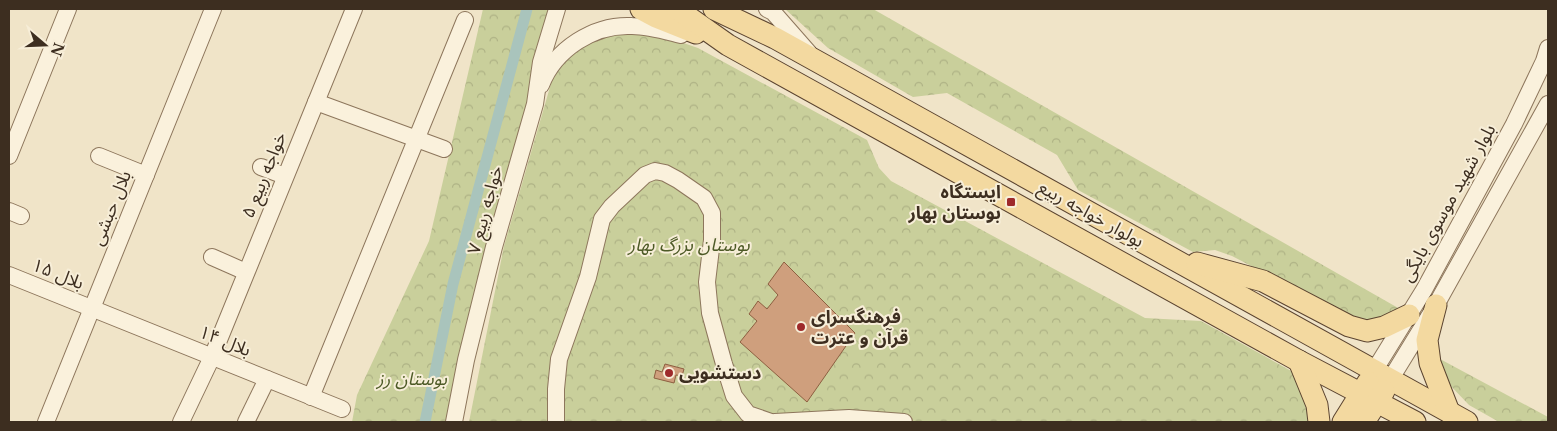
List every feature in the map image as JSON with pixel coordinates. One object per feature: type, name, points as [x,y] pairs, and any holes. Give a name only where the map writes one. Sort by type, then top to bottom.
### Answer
[{"type":"main road","points":[[641,9],[656,17],[728,45]]},
{"type":"main road","name":"بولوار خواجه ربیع","points":[[676,9],[728,45],[1415,422]]},
{"type":"main road","name":"بولوار خواجه ربیع","points":[[714,9],[775,38],[1458,417]]},
{"type":"main road","points":[[732,9],[775,38]]},
{"type":"main road","points":[[1165,255],[1263,281],[1349,326],[1367,331],[1384,327],[1409,315]]},
{"type":"main road","points":[[1436,305],[1427,340],[1430,363],[1458,417]]},
{"type":"main road","points":[[1299,360],[1317,405],[1319,422]]},
{"type":"main road","points":[[1343,422],[1369,398],[1382,376]]},
{"type":"main road","points":[[1364,422],[1369,398]]},
{"type":"street","points":[[9,156],[68,9]]},
{"type":"street","name":"بلال حبشی","points":[[46,422],[213,9]]},
{"type":"street","name":"خواجه ربیع ۵","points":[[181,422],[212,357],[354,9]]},
{"type":"street","name":"خواجه ربیع ۷","points":[[454,422],[466,360],[494,248],[535,104],[541,62],[557,9]]},
{"type":"street","points":[[767,9],[773,12],[815,61]]},
{"type":"street","points":[[311,397],[464,20]]},
{"type":"street","points":[[535,104],[540,86],[549,70],[564,51],[584,37],[607,28],[643,26],[728,45]]},
{"type":"street","name":"بلوار شهید موسوی بایگی","points":[[1382,376],[1409,315],[1514,124],[1544,61],[1548,48]]},
{"type":"street","points":[[316,102],[444,149]]},
{"type":"street","points":[[1382,376],[1436,305],[1548,104]]},
{"type":"street","points":[[99,156],[146,175]]},
{"type":"street","points":[[261,167],[285,176]]},
{"type":"street","points":[[556,422],[556,389],[559,359],[588,277],[602,219],[612,206],[645,175],[655,171],[665,173],[678,180],[704,198],[712,213],[712,240],[707,282],[710,313],[724,364],[734,396],[748,414],[771,422]]},
{"type":"street","points":[[212,258],[246,272]]},
{"type":"street","name":"بلال ۱۵","points":[[9,275],[92,309]]},
{"type":"street","name":"بلال ۱۴","points":[[92,309],[342,409]]},
{"type":"street","points":[[246,422],[267,379]]},
{"type":"street","points":[[775,422],[849,418],[904,422]]},
{"type":"green space","name":"بوستان رز","points":[[483,9],[559,9],[460,358],[446,422],[352,422],[357,395],[429,241]]},
{"type":"green space","points":[[785,9],[873,9],[1400,309],[1371,321],[1359,321],[1232,256],[1215,250],[1193,252],[1078,190],[1057,155],[947,93],[913,97],[828,48]]},
{"type":"green space","name":"بوستان بزرگ بهار","points":[[633,32],[663,36],[698,48],[867,140],[879,168],[891,181],[1145,318],[1201,321],[1293,372],[1313,422],[469,422],[504,246],[552,80],[571,52],[596,35]]},
{"type":"green space","points":[[1440,359],[1548,417],[1548,422],[1499,422],[1469,405],[1447,382]]},
{"type":"building","name":"فرهنگسرای قرآن و عترت","points":[[784,262],[855,333],[807,402],[740,342],[757,321],[749,314],[758,301],[767,309],[778,295],[768,284]]},
{"type":"building","name":"دستشویی","points":[[665,364],[684,369],[682,376],[676,375],[674,383],[654,378],[656,370],[662,372]]},
{"type":"waterway","points":[[425,422],[453,284],[527,9]]},
{"type":"place","name":"ایستگاه بوستان بهار","points":[[1011,202]]},
{"type":"place","name":"فرهنگسرای قرآن و عترت","points":[[801,327]]},
{"type":"place","name":"دستشویی","points":[[669,373]]}]
